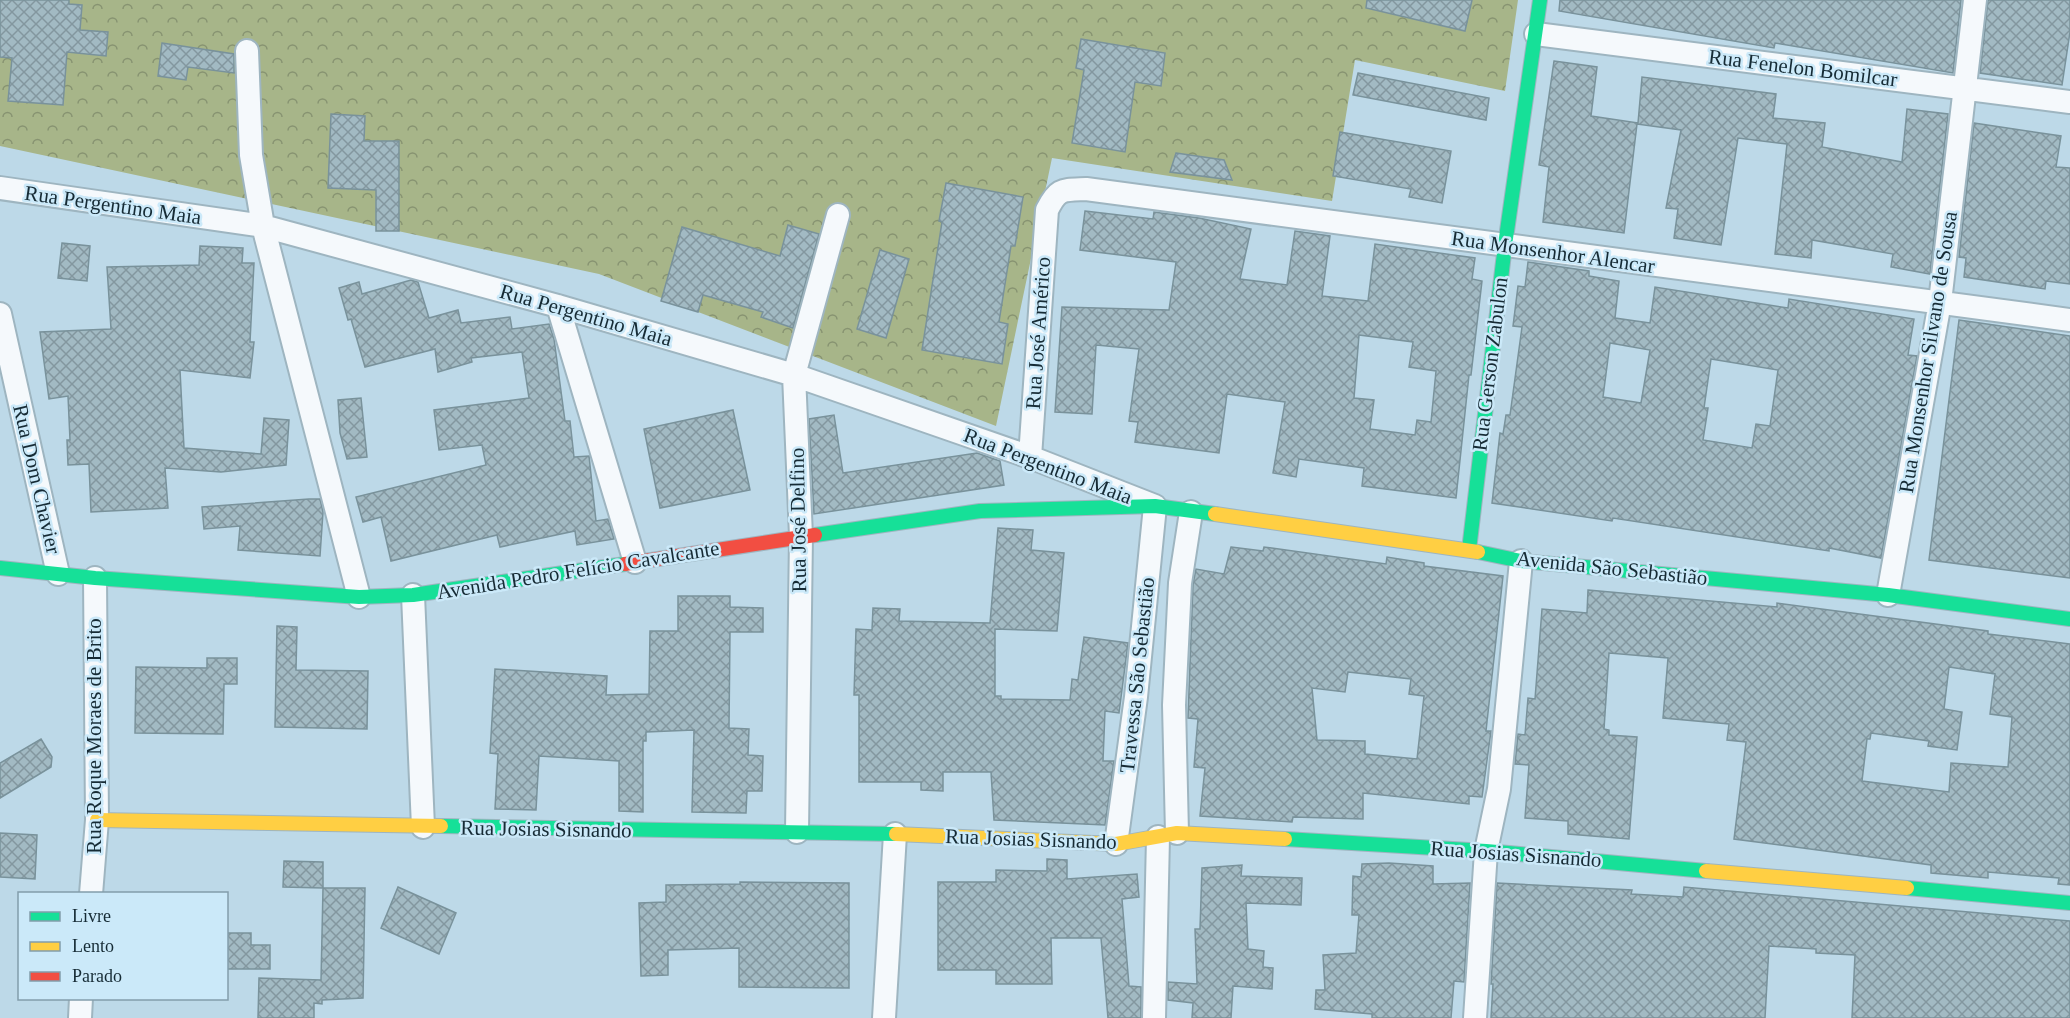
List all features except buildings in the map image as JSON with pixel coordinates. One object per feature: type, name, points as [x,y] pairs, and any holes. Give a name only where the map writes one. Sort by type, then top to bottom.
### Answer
[{"type":"street","name":"Rua Gerson Zabulon","points":[[1469,549],[1474,490],[1505,245],[1540,0]]},
{"type":"street","name":"Rua Monsenhor Silvano de Sousa","points":[[1888,595],[1940,302],[1975,0]]},
{"type":"street","name":"Rua Fenelon Bomilcar","points":[[1536,34],[2070,102]]},
{"type":"street","points":[[247,51],[251,154],[263,226],[359,597]]},
{"type":"street","name":"Rua Pergentino Maia","points":[[0,188],[263,226],[558,306],[794,375],[1030,457],[1155,506]]},
{"type":"street","name":"Rua Monsenhor Alencar","points":[[1047,210],[1054,195],[1066,190],[1086,189],[2070,320]]},
{"type":"street","name":"Rua José Américo","points":[[1030,457],[1047,210]]},
{"type":"street","name":"Rua José Delfino","points":[[797,832],[801,536],[794,375],[838,214]]},
{"type":"street","points":[[558,306],[635,562]]},
{"type":"street","name":"Rua Dom Chavier","points":[[0,315],[58,574]]},
{"type":"street","name":"Avenida Pedro Felício Cavalcante","points":[[0,568],[95,578],[359,597],[413,595],[980,511],[1155,506]]},
{"type":"street","name":"Avenida São Sebastião","points":[[1155,506],[1469,549],[1521,561],[1888,595],[2070,619]]},
{"type":"street","name":"Travessa São Sebastião","points":[[1116,844],[1136,697],[1155,506]]},
{"type":"street","name":"Travessa São Sebastião","points":[[1154,1018],[1168,835],[1180,583],[1191,512]]},
{"type":"street","points":[[1475,1018],[1486,850],[1499,789],[1521,561]]},
{"type":"street","name":"Rua Roque Moraes de Brito","points":[[91,892],[97,820],[95,578]]},
{"type":"street","points":[[413,595],[423,827]]},
{"type":"street","name":"Rua Josias Sisnando","points":[[97,820],[896,834],[1116,844],[1168,835],[1486,850],[2070,903]]},
{"type":"street","points":[[884,1018],[896,834]]},
{"type":"street","points":[[80,1018],[81,1000]]},
{"type":"green space","points":[[0,0],[1518,0],[1505,91],[1355,60],[1332,201],[1052,158],[996,426],[599,274],[0,146]]},
{"type":"traffic: fast","points":[[1469,550],[1505,245],[1540,0]]},
{"type":"traffic: fast","points":[[815,535],[980,511],[1155,506],[1215,514]]},
{"type":"traffic: fast","points":[[1478,552],[1521,561],[1888,595],[2070,619]]},
{"type":"traffic: fast","points":[[0,568],[95,578],[359,597],[413,595],[625,564]]},
{"type":"traffic: fast","points":[[441,826],[896,834]]},
{"type":"traffic: fast","points":[[1285,839],[1486,851],[1706,871]]},
{"type":"traffic: fast","points":[[1907,888],[2070,903]]},
{"type":"traffic: slow","points":[[1215,514],[1478,552]]},
{"type":"traffic: slow","points":[[97,820],[441,826]]},
{"type":"traffic: slow","points":[[896,834],[1116,844],[1177,833],[1285,839]]},
{"type":"traffic: slow","points":[[1706,871],[1907,888]]},
{"type":"traffic: jam","points":[[625,564],[815,535]]}]
